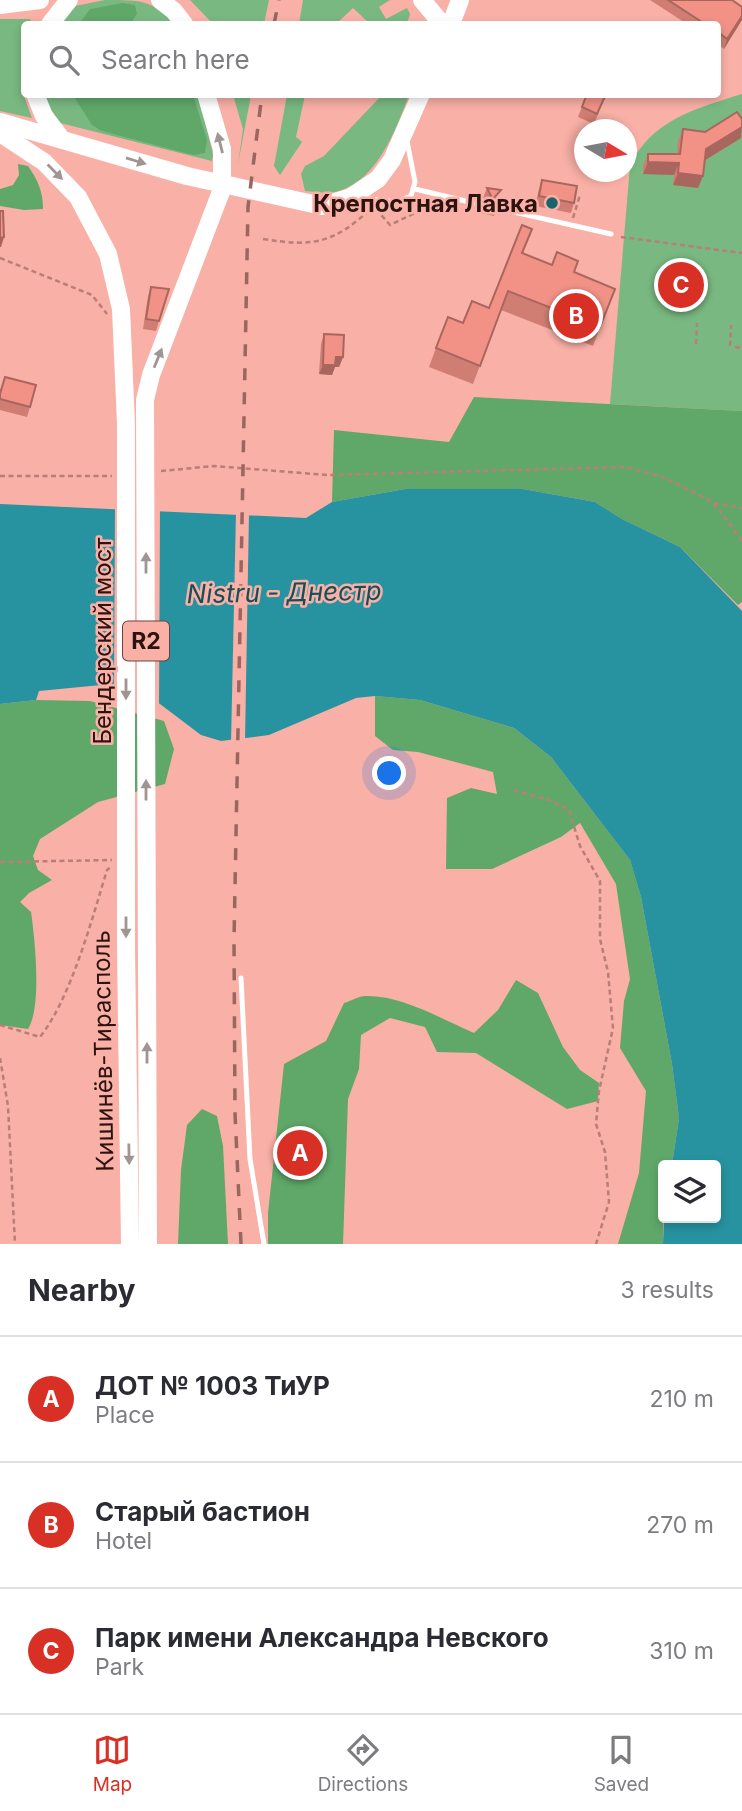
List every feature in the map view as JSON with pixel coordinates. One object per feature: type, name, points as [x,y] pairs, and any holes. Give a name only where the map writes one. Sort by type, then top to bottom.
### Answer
[{"type":"main road","points":[[0,5],[40,0]]},
{"type":"main road","points":[[52,21],[69,0]]},
{"type":"main road","points":[[160,0],[182,21]]},
{"type":"main road","points":[[422,0],[429,13],[438,21]]},
{"type":"main road","points":[[452,21],[460,0]]},
{"type":"main road","points":[[37,98],[44,116],[60,137]]},
{"type":"main road","name":"Бендерский мост","points":[[146,858],[145,400],[151,375],[222,189],[222,149],[207,98]]},
{"type":"main road","points":[[0,122],[60,137],[187,176],[292,202],[322,206],[351,197],[378,179],[392,160],[419,98]]},
{"type":"main road","name":"Бендерский мост","points":[[0,133],[44,162],[63,180],[89,214],[108,254],[122,321],[126,424],[126,858]]},
{"type":"main road","name":"Кишинёв-Тирасполь","points":[[126,858],[130,1244]]},
{"type":"main road","name":"Кишинёв-Тирасполь","points":[[146,858],[148,1244]]},
{"type":"lane","points":[[351,197],[397,202],[411,196],[415,189],[405,131]]},
{"type":"lane","points":[[415,189],[482,205]]},
{"type":"lane","points":[[496,208],[611,234]]},
{"type":"lane","points":[[242,978],[250,1159],[264,1244]]},
{"type":"path","points":[[570,226],[580,195]]},
{"type":"path","points":[[263,239],[313,244],[357,222],[378,203]]},
{"type":"path","points":[[374,206],[390,225],[415,213]]},
{"type":"path","points":[[621,237],[742,253]]},
{"type":"path","points":[[0,258],[92,295],[108,314]]},
{"type":"path","points":[[696,344],[697,323]]},
{"type":"path","points":[[730,346],[731,325]]},
{"type":"path","points":[[735,347],[742,348]]},
{"type":"path","points":[[152,472],[214,466],[327,475],[625,467],[663,477],[713,502],[742,508]]},
{"type":"path","points":[[0,476],[115,476]]},
{"type":"path","points":[[713,502],[742,541]]},
{"type":"path","points":[[514,790],[552,801],[569,810],[580,846],[600,881],[600,939],[608,972],[613,1028],[599,1091],[596,1124],[605,1152],[609,1202],[596,1244]]},
{"type":"path","points":[[0,862],[120,860],[107,870],[84,946],[53,1021],[40,1037],[0,1025]]},
{"type":"path","points":[[0,1058],[13,1165],[15,1244]]},
{"type":"green space","points":[[105,0],[129,0],[152,6],[172,21],[60,21],[75,6]]},
{"type":"green space","points":[[190,0],[269,0],[265,21],[210,21]]},
{"type":"green space","points":[[303,0],[390,0],[379,7],[386,19],[407,8],[410,14],[408,21],[367,21],[353,8],[339,21],[300,21]]},
{"type":"green space","points":[[123,3],[135,5],[137,14],[132,21],[81,21],[90,9]]},
{"type":"green space","points":[[0,19],[30,19],[31,21],[21,21],[21,98],[25,98],[32,118],[0,111]]},
{"type":"green space","points":[[742,94],[742,411],[610,404],[629,182],[637,182],[637,154],[650,137],[663,127],[708,105]]},
{"type":"green space","points":[[43,98],[200,98],[213,155],[212,161],[60,123]]},
{"type":"green space","points":[[75,98],[194,98],[207,140],[205,153],[193,155],[102,131],[92,125]]},
{"type":"green space","points":[[234,98],[250,98],[238,164],[243,129]]},
{"type":"green space","points":[[286,98],[304,98],[296,137],[302,142],[280,175],[274,166]]},
{"type":"green space","points":[[379,98],[408,98],[384,151],[365,176],[353,185],[327,193],[305,191],[301,174],[305,166],[324,156]]},
{"type":"green space","points":[[18,164],[28,166],[35,176],[43,209],[24,210],[0,206],[0,189],[13,185],[19,175]]},
{"type":"green space","points":[[474,397],[742,411],[742,602],[738,605],[680,547],[622,519],[595,502],[523,489],[405,489],[332,502],[334,430],[449,442]]},
{"type":"green space","points":[[375,696],[420,700],[514,728],[551,757],[630,860],[641,897],[672,1064],[679,1118],[673,1160],[658,1160],[658,1223],[663,1223],[663,1244],[618,1244],[639,1173],[646,1091],[620,1048],[624,1001],[630,979],[616,884],[580,823],[561,837],[492,869],[446,869],[447,798],[471,788],[497,794],[493,772],[418,752],[393,750],[375,736]]},
{"type":"green space","points":[[36,700],[90,701],[164,721],[174,749],[165,784],[98,802],[40,839],[33,856],[38,870],[52,880],[29,893],[20,902],[31,912],[36,956],[35,1005],[28,1029],[0,1025],[0,704]]},
{"type":"green space","points":[[516,980],[538,993],[563,1047],[580,1070],[599,1083],[598,1101],[567,1109],[476,1053],[437,1052],[425,1027],[390,1018],[361,1035],[359,1069],[348,1099],[343,1244],[268,1244],[268,1213],[284,1064],[326,1041],[344,1003],[365,996],[393,999],[474,1033],[498,1010]]},
{"type":"green space","points":[[202,1109],[217,1116],[223,1146],[228,1244],[178,1244],[181,1170],[187,1125]]},
{"type":"water","name":"Nistru - Днестр","points":[[405,489],[523,489],[595,502],[622,519],[680,547],[742,611],[742,1244],[663,1244],[664,1223],[721,1223],[721,1160],[673,1160],[679,1118],[672,1064],[641,897],[630,860],[551,757],[514,728],[420,700],[375,696],[356,698],[269,735],[221,741],[201,735],[160,704],[122,683],[39,691],[36,700],[0,704],[0,504],[306,518],[332,502]]},
{"type":"pier","points":[[115,508],[160,509],[159,708],[121,686],[114,686]]},
{"type":"pier","points":[[236,512],[249,512],[245,741],[231,743]]},
{"type":"building","points":[[668,0],[732,0],[742,7],[742,16],[727,39],[721,34],[721,21],[700,21]]},
{"type":"building","points":[[585,98],[604,98],[597,114],[582,107]]},
{"type":"building","points":[[737,112],[742,119],[742,127],[706,149],[703,176],[678,173],[679,163],[648,162],[648,154],[680,154],[683,129],[705,132]]},
{"type":"building","points":[[542,180],[577,186],[574,203],[539,196]]},
{"type":"building","points":[[487,188],[501,190],[494,198],[498,206],[483,203],[491,196]]},
{"type":"building","points":[[0,211],[3,211],[4,237],[0,238]]},
{"type":"building","points":[[522,225],[532,229],[522,253],[552,265],[557,252],[578,261],[574,272],[615,289],[600,327],[508,291],[480,366],[436,348],[448,317],[463,323],[472,301],[489,308]]},
{"type":"building","points":[[151,287],[169,289],[159,321],[146,319]]},
{"type":"building","points":[[324,334],[344,335],[343,357],[336,357],[335,365],[323,365]]},
{"type":"building","points":[[5,377],[36,385],[30,407],[0,399]]},
{"type":"railway","points":[[275,21],[279,0]]},
{"type":"railway","points":[[241,1244],[235,1113],[234,940],[248,207],[262,98]]},
{"type":"place","name":"Крепостная Лавка","points":[[552,203]]},
{"type":"place","name":"Парк имени Александра Невского","points":[[681,285]]},
{"type":"place","name":"Старый бастион","points":[[576,316]]},
{"type":"place","name":"ДОТ № 1003 ТиУР","points":[[300,1153]]}]
